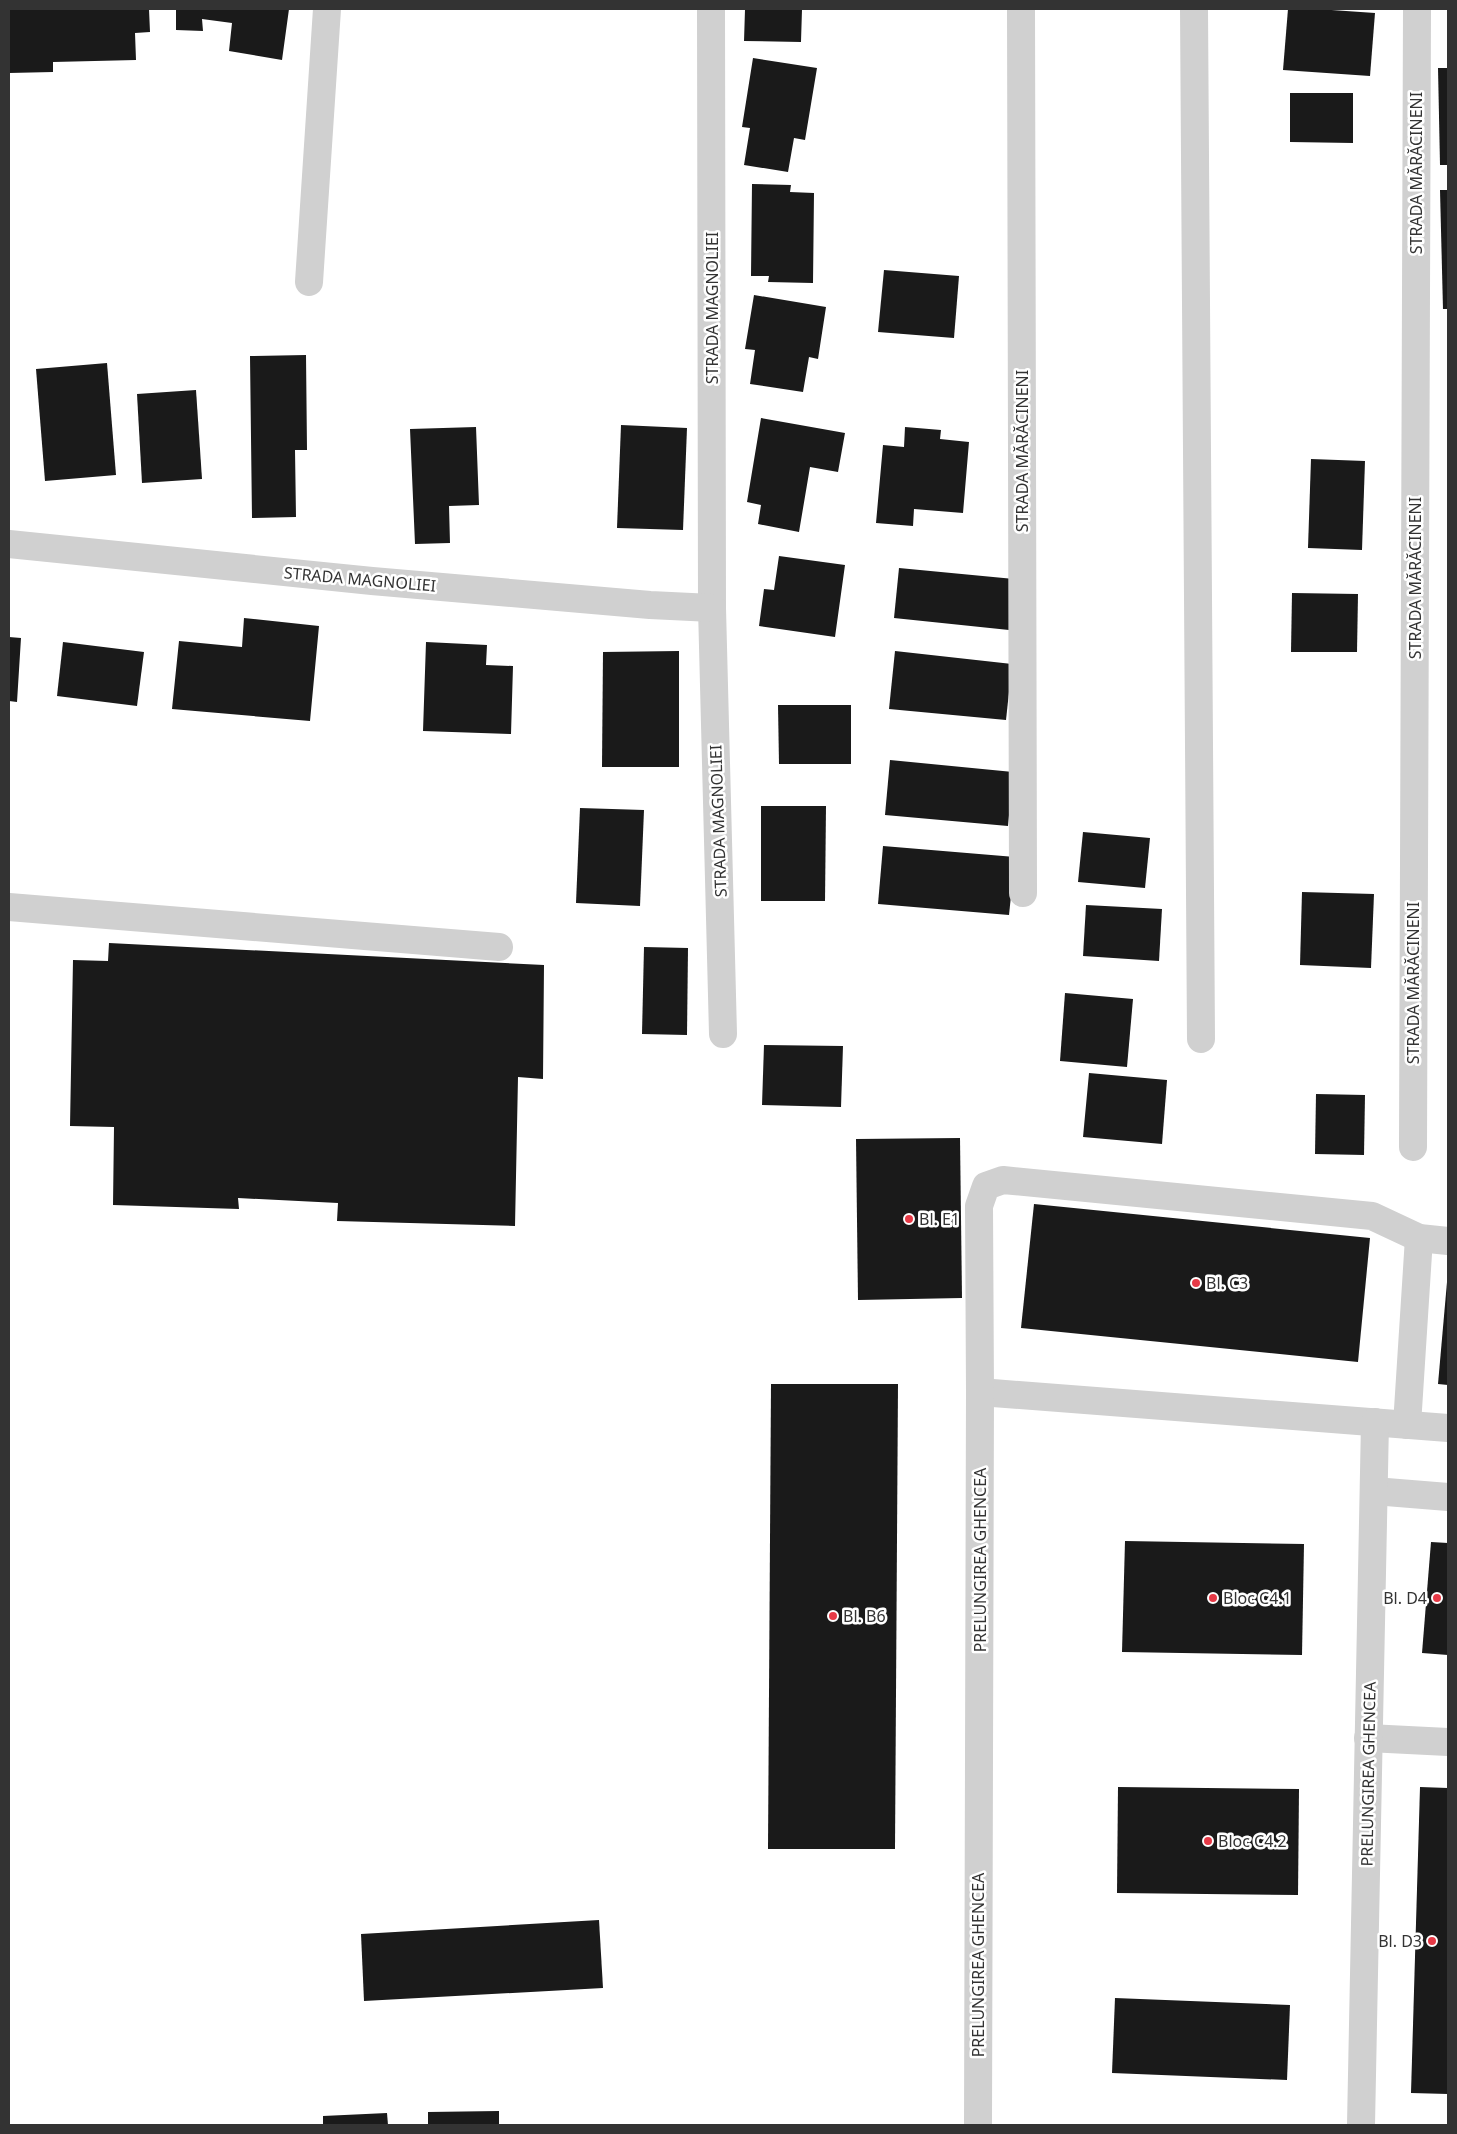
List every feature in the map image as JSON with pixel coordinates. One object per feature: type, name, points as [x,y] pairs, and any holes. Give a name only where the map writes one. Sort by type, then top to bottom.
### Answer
[{"type":"street","points":[[309,282],[327,9]]},
{"type":"street","name":"STRADA MAGNOLIEI","points":[[711,9],[712,608],[723,1034]]},
{"type":"street","name":"STRADA MĂRĂCINENI","points":[[1021,9],[1023,894]]},
{"type":"street","points":[[1194,9],[1201,1040]]},
{"type":"street","name":"STRADA MĂRĂCINENI","points":[[1413,1147],[1416,9]]},
{"type":"street","name":"STRADA MAGNOLIEI","points":[[9,544],[372,581],[640,604],[712,608]]},
{"type":"street","points":[[9,907],[500,947]]},
{"type":"street","name":"PRELUNGIREA GHENCEA","points":[[978,2125],[979,1206],[986,1186],[1003,1180],[1372,1216],[1419,1238]]},
{"type":"street","points":[[1407,1425],[1419,1238],[1448,1241]]},
{"type":"street","points":[[980,1392],[1448,1428]]},
{"type":"street","name":"PRELUNGIREA GHENCEA","points":[[1361,2125],[1376,1422]]},
{"type":"street","points":[[1374,1491],[1448,1497]]},
{"type":"street","points":[[1368,1738],[1448,1742]]},
{"type":"building","points":[[9,9],[149,9],[150,32],[135,33],[136,60],[53,62],[53,72],[9,73]]},
{"type":"building","points":[[176,9],[289,9],[282,60],[229,51],[232,23],[202,19],[203,31],[176,30]]},
{"type":"building","points":[[745,9],[802,9],[801,42],[744,41]]},
{"type":"building","points":[[1288,9],[1375,13],[1370,76],[1283,70]]},
{"type":"building","points":[[753,58],[817,68],[805,140],[794,138],[788,172],[744,165],[750,128],[742,127]]},
{"type":"building","points":[[1438,68],[1448,68],[1448,165],[1440,165]]},
{"type":"building","points":[[1290,93],[1353,93],[1353,143],[1290,142]]},
{"type":"building","points":[[752,184],[791,185],[790,192],[814,193],[813,283],[768,282],[769,276],[751,276]]},
{"type":"building","points":[[1440,190],[1448,190],[1448,309],[1443,309]]},
{"type":"building","points":[[884,270],[959,276],[954,338],[878,332]]},
{"type":"building","points":[[754,295],[826,307],[818,359],[809,357],[803,392],[750,384],[755,350],[745,349]]},
{"type":"building","points":[[306,355],[307,450],[295,450],[296,517],[252,518],[250,356]]},
{"type":"building","points":[[107,363],[116,475],[45,481],[36,369]]},
{"type":"building","points":[[196,390],[202,479],[142,483],[137,394]]},
{"type":"building","points":[[761,418],[845,433],[838,472],[810,467],[799,532],[758,524],[761,505],[747,502]]},
{"type":"building","points":[[621,425],[687,428],[683,530],[617,528]]},
{"type":"building","points":[[476,427],[479,505],[449,506],[450,543],[415,544],[410,429]]},
{"type":"building","points":[[905,427],[941,430],[940,439],[969,442],[963,513],[914,509],[913,526],[876,523],[883,445],[904,447]]},
{"type":"building","points":[[1311,459],[1365,461],[1362,550],[1308,548]]},
{"type":"building","points":[[779,556],[845,565],[835,637],[759,626],[764,589],[774,590]]},
{"type":"building","points":[[899,568],[1014,579],[1009,630],[894,618]]},
{"type":"building","points":[[1292,593],[1358,594],[1357,652],[1291,652]]},
{"type":"building","points":[[244,618],[319,626],[310,721],[172,709],[179,641],[242,647]]},
{"type":"building","points":[[9,637],[21,638],[17,702],[9,701]]},
{"type":"building","points":[[63,642],[144,652],[137,706],[57,696]]},
{"type":"building","points":[[426,642],[487,645],[486,665],[513,666],[511,734],[423,731]]},
{"type":"building","points":[[679,651],[679,767],[602,767],[603,652]]},
{"type":"building","points":[[895,651],[1012,664],[1006,720],[889,709]]},
{"type":"building","points":[[778,705],[851,705],[851,764],[779,764]]},
{"type":"building","points":[[890,760],[1013,772],[1008,826],[885,815]]},
{"type":"building","points":[[761,806],[826,806],[825,901],[761,901]]},
{"type":"building","points":[[580,808],[644,810],[640,906],[576,903]]},
{"type":"building","points":[[1083,832],[1150,838],[1145,888],[1078,882]]},
{"type":"building","points":[[883,846],[1015,857],[1009,915],[878,904]]},
{"type":"building","points":[[1302,892],[1374,894],[1371,968],[1300,965]]},
{"type":"building","points":[[1086,905],[1162,909],[1159,961],[1083,956]]},
{"type":"building","points":[[109,943],[544,965],[543,1079],[518,1077],[515,1226],[337,1221],[338,1203],[238,1198],[239,1209],[113,1205],[114,1127],[70,1126],[73,960],[108,961]]},
{"type":"building","points":[[644,947],[688,948],[687,1035],[642,1034]]},
{"type":"building","points":[[1065,993],[1133,999],[1127,1067],[1060,1061]]},
{"type":"building","points":[[764,1045],[843,1046],[841,1107],[762,1105]]},
{"type":"building","points":[[1089,1073],[1167,1080],[1162,1144],[1083,1137]]},
{"type":"building","points":[[1316,1094],[1365,1095],[1364,1155],[1315,1154]]},
{"type":"building","name":"Bl. E1","points":[[960,1138],[962,1298],[858,1300],[856,1139]]},
{"type":"building","name":"Bl. C3","points":[[1034,1204],[1370,1238],[1358,1362],[1021,1328]]},
{"type":"building","points":[[1448,1282],[1448,1385],[1438,1384]]},
{"type":"building","name":"Bl. B6","points":[[771,1384],[898,1384],[895,1849],[768,1849]]},
{"type":"building","name":"Bloc C4.1","points":[[1125,1541],[1304,1544],[1302,1655],[1122,1652]]},
{"type":"building","name":"Bl. D4","points":[[1431,1542],[1448,1543],[1448,1655],[1422,1653]]},
{"type":"building","name":"Bloc C4.2","points":[[1118,1787],[1299,1789],[1298,1895],[1117,1893]]},
{"type":"building","name":"Bl. D3","points":[[1420,1787],[1448,1788],[1448,2094],[1411,2093]]},
{"type":"building","points":[[599,1920],[603,1988],[364,2001],[361,1934]]},
{"type":"building","points":[[1115,1998],[1290,2005],[1287,2080],[1112,2073]]},
{"type":"building","points":[[499,2111],[499,2125],[428,2125],[428,2112]]},
{"type":"building","points":[[387,2113],[388,2125],[323,2125],[323,2116]]},
{"type":"place","name":"Bl. E1","points":[[909,1219]]},
{"type":"place","name":"Bl. C3","points":[[1196,1283]]},
{"type":"place","name":"Bloc C4.1","points":[[1213,1598]]},
{"type":"place","name":"Bl. D4","points":[[1437,1598]]},
{"type":"place","name":"Bl. B6","points":[[833,1616]]},
{"type":"place","name":"Bloc C4.2","points":[[1208,1841]]},
{"type":"place","name":"Bl. D3","points":[[1432,1941]]}]
